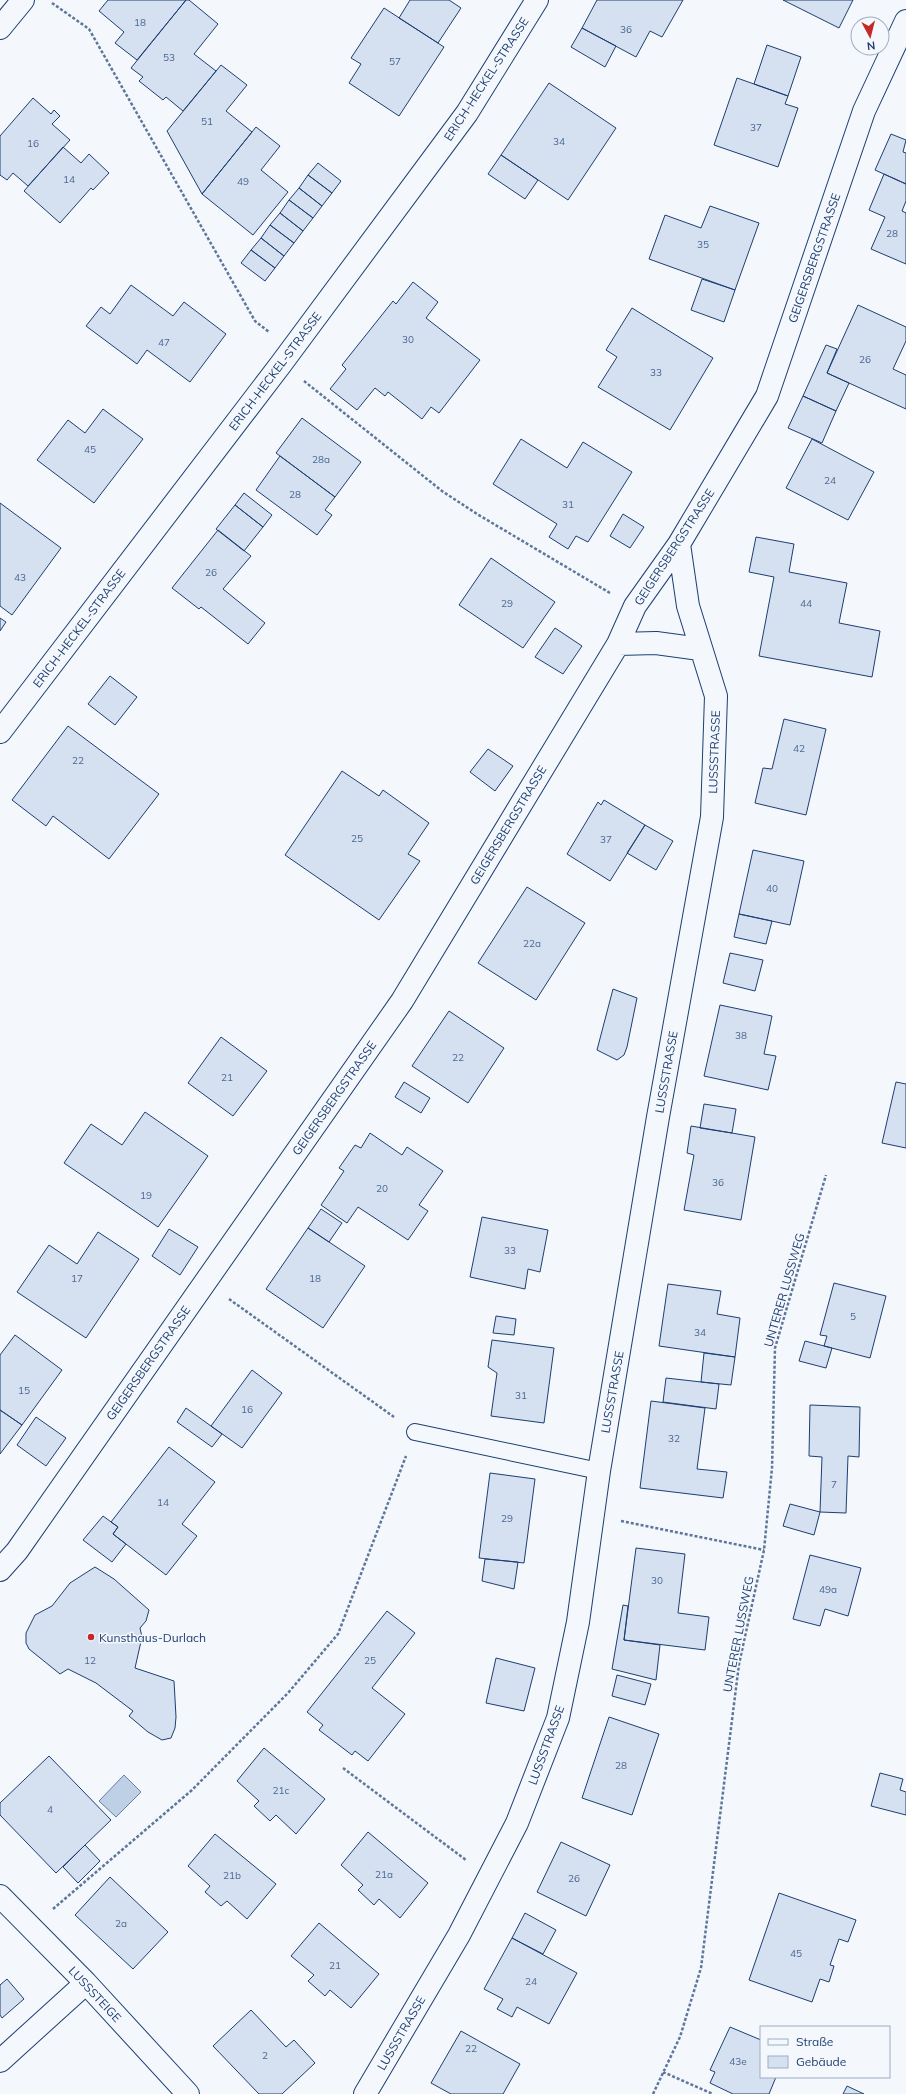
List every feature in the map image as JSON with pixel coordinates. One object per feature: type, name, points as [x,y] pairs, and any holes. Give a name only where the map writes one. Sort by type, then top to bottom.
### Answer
[{"type":"street","points":[[0,28],[23,0]]},
{"type":"street","name":"ERICH-HECKEL-STRASSE","points":[[0,732],[281,364],[467,113],[537,0]]},
{"type":"street","name":"GEIGERSBERGSTRASSE","points":[[0,1570],[17,1551],[402,1001],[618,644],[635,606],[679,544],[767,396],[864,111],[906,21]]},
{"type":"street","name":"LUSSSTRASSE","points":[[365,2094],[458,1935],[517,1823],[558,1718],[578,1622],[599,1471],[658,1117],[712,817],[716,696],[700,649],[688,606],[679,544]]},
{"type":"street","points":[[618,644],[656,643],[700,649]]},
{"type":"street","name":"LUSSSTEIGE","points":[[0,1896],[86,1983],[188,2094]]},
{"type":"street","points":[[0,2061],[86,1983]]},
{"type":"lane","points":[[415,1432],[599,1471]]},
{"type":"path","points":[[49,0],[88,29],[255,321]]},
{"type":"path","points":[[308,383],[442,490],[477,514],[614,596]]},
{"type":"path","name":"UNTERER LUSSWEG","points":[[653,2094],[680,2037],[701,1968],[739,1664],[764,1550],[772,1468],[775,1348],[826,1175]]},
{"type":"path","points":[[32,1928],[192,1790],[288,1693],[338,1634],[415,1432],[205,1281]]},
{"type":"path","points":[[592,1515],[764,1550]]},
{"type":"path","points":[[343,1768],[488,1877]]},
{"type":"path","points":[[663,2072],[713,2094]]},
{"type":"water","points":[[124,1775],[141,1792],[116,1817],[99,1801]]},
{"type":"building","points":[[108,0],[186,0],[137,60],[115,43],[124,32],[99,11]]},
{"type":"building","points":[[186,0],[189,0],[218,24],[194,54],[216,71],[183,111],[166,97],[163,100],[139,81],[143,77],[131,68]]},
{"type":"building","points":[[410,0],[449,0],[461,8],[438,43],[399,18]]},
{"type":"building","points":[[597,0],[683,0],[662,37],[650,31],[636,57],[582,28]]},
{"type":"building","points":[[783,0],[853,0],[839,28]]},
{"type":"building","points":[[384,8],[444,47],[399,116],[349,83],[361,64],[351,58]]},
{"type":"building","points":[[582,28],[616,46],[605,67],[571,47]]},
{"type":"building","points":[[767,45],[801,57],[788,96],[754,84]]},
{"type":"building","points":[[221,65],[247,85],[226,111],[252,132],[202,194],[167,131]]},
{"type":"building","points":[[737,78],[788,96],[785,104],[798,108],[778,167],[714,145]]},
{"type":"building","points":[[549,83],[616,128],[568,200],[501,155]]},
{"type":"building","points":[[33,98],[51,114],[54,110],[60,116],[52,124],[70,140],[28,186],[13,173],[7,180],[0,175],[0,136]]},
{"type":"building","points":[[256,127],[280,146],[261,170],[288,192],[253,235],[202,194]]},
{"type":"building","points":[[891,134],[906,140],[903,152],[906,153],[906,184],[875,170]]},
{"type":"building","points":[[63,147],[81,163],[89,154],[109,173],[93,190],[91,188],[60,223],[24,191]]},
{"type":"building","points":[[501,155],[538,180],[525,199],[488,174]]},
{"type":"building","points":[[318,163],[341,181],[332,193],[308,175]]},
{"type":"building","points":[[884,174],[906,184],[906,201],[902,211],[906,213],[906,264],[871,249],[885,217],[869,210]]},
{"type":"building","points":[[308,175],[332,193],[322,206],[299,188]]},
{"type":"building","points":[[299,188],[322,206],[313,218],[289,200]]},
{"type":"building","points":[[289,200],[313,218],[303,231],[280,213]]},
{"type":"building","points":[[710,206],[759,223],[735,290],[649,259],[665,215],[701,228]]},
{"type":"building","points":[[280,213],[303,231],[294,243],[270,225]]},
{"type":"building","points":[[270,225],[294,243],[284,256],[261,238]]},
{"type":"building","points":[[261,238],[284,256],[275,268],[251,250]]},
{"type":"building","points":[[251,250],[275,268],[265,281],[241,263]]},
{"type":"building","points":[[702,279],[735,290],[724,322],[691,310]]},
{"type":"building","points":[[413,282],[438,302],[426,318],[480,360],[439,413],[431,407],[422,419],[388,392],[385,396],[375,388],[357,410],[330,389],[346,369],[342,365],[393,301],[396,304]]},
{"type":"building","points":[[131,285],[173,316],[184,302],[226,334],[190,382],[147,350],[137,364],[86,326],[101,307],[110,314]]},
{"type":"building","points":[[858,305],[906,327],[906,341],[893,369],[906,375],[906,409],[827,373]]},
{"type":"building","points":[[632,308],[713,358],[670,430],[598,387],[617,357],[606,350]]},
{"type":"building","points":[[826,345],[837,349],[827,373],[849,383],[836,411],[803,396]]},
{"type":"building","points":[[803,396],[836,411],[822,443],[788,428]]},
{"type":"building","points":[[103,409],[143,439],[94,503],[37,460],[68,420],[85,433]]},
{"type":"building","points":[[302,418],[361,462],[335,497],[276,453]]},
{"type":"building","points":[[521,439],[567,468],[583,442],[632,472],[588,542],[576,536],[568,549],[549,537],[557,524],[493,484]]},
{"type":"building","points":[[812,439],[874,472],[848,520],[786,488]]},
{"type":"building","points":[[280,456],[335,497],[325,510],[332,515],[317,535],[256,490]]},
{"type":"building","points":[[244,493],[272,515],[263,527],[235,505]]},
{"type":"building","points":[[0,503],[61,548],[12,615],[0,606]]},
{"type":"building","points":[[235,505],[263,527],[244,551],[216,529]]},
{"type":"building","points":[[623,514],[644,527],[630,548],[610,536]]},
{"type":"building","points":[[218,530],[251,556],[223,589],[265,623],[248,644],[201,607],[199,609],[172,588]]},
{"type":"building","points":[[756,537],[794,544],[789,572],[847,583],[839,623],[880,631],[872,677],[759,656],[774,577],[749,572]]},
{"type":"building","points":[[491,558],[555,602],[523,648],[459,605]]},
{"type":"building","points":[[0,618],[6,622],[0,631]]},
{"type":"building","points":[[555,628],[582,646],[563,674],[535,657]]},
{"type":"building","points":[[110,676],[137,697],[115,725],[88,704]]},
{"type":"building","points":[[784,719],[826,729],[806,815],[755,803],[763,768],[772,769]]},
{"type":"building","points":[[68,726],[159,794],[109,859],[53,816],[46,826],[12,800]]},
{"type":"building","points":[[488,749],[513,766],[495,791],[470,772]]},
{"type":"building","points":[[342,771],[379,796],[383,790],[429,823],[408,854],[420,861],[379,920],[285,855]]},
{"type":"building","points":[[604,800],[645,825],[610,881],[567,854],[598,802],[601,805]]},
{"type":"building","points":[[645,825],[673,841],[656,870],[627,853]]},
{"type":"building","points":[[753,850],[804,861],[790,925],[739,914]]},
{"type":"building","points":[[527,887],[585,923],[536,1000],[478,963]]},
{"type":"building","points":[[739,914],[772,921],[766,944],[734,937]]},
{"type":"building","points":[[730,953],[763,960],[755,991],[723,983]]},
{"type":"building","points":[[613,989],[637,998],[627,1047],[624,1055],[617,1060],[597,1050]]},
{"type":"building","points":[[720,1005],[772,1016],[764,1054],[776,1056],[768,1090],[704,1076]]},
{"type":"building","points":[[449,1011],[504,1048],[468,1103],[412,1066]]},
{"type":"building","points":[[221,1037],[267,1071],[233,1116],[188,1083]]},
{"type":"building","points":[[404,1082],[430,1098],[421,1113],[395,1097]]},
{"type":"building","points":[[896,1082],[906,1084],[906,1148],[882,1143]]},
{"type":"building","points":[[704,1104],[736,1109],[732,1133],[700,1128]]},
{"type":"building","points":[[145,1112],[208,1156],[158,1227],[64,1163],[91,1124],[122,1145]]},
{"type":"building","points":[[691,1126],[755,1137],[741,1220],[684,1210],[694,1155],[687,1153]]},
{"type":"building","points":[[370,1133],[402,1155],[407,1147],[443,1171],[419,1205],[428,1211],[408,1240],[358,1207],[347,1223],[321,1205],[344,1171],[339,1168],[355,1145],[361,1148]]},
{"type":"building","points":[[321,1209],[342,1223],[329,1242],[308,1228]]},
{"type":"building","points":[[482,1217],[548,1230],[540,1272],[528,1269],[525,1289],[470,1277]]},
{"type":"building","points":[[308,1228],[365,1266],[323,1328],[266,1289]]},
{"type":"building","points":[[169,1229],[198,1247],[180,1275],[152,1256]]},
{"type":"building","points":[[98,1232],[139,1259],[86,1338],[17,1292],[49,1245],[77,1264]]},
{"type":"building","points":[[834,1283],[886,1296],[870,1358],[824,1346],[827,1336],[820,1335]]},
{"type":"building","points":[[668,1284],[721,1291],[717,1314],[740,1318],[735,1357],[659,1346]]},
{"type":"building","points":[[496,1316],[516,1319],[514,1335],[493,1333]]},
{"type":"building","points":[[15,1335],[62,1370],[22,1425],[0,1410],[0,1355]]},
{"type":"building","points":[[492,1340],[554,1348],[544,1423],[491,1416],[497,1373],[488,1367]]},
{"type":"building","points":[[805,1341],[832,1348],[826,1368],[799,1361]]},
{"type":"building","points":[[704,1353],[735,1357],[731,1385],[701,1382]]},
{"type":"building","points":[[252,1370],[282,1393],[242,1448],[211,1426]]},
{"type":"building","points":[[666,1378],[719,1384],[716,1409],[663,1402]]},
{"type":"building","points":[[651,1401],[705,1408],[697,1469],[727,1472],[723,1498],[640,1488]]},
{"type":"building","points":[[810,1405],[860,1407],[859,1457],[848,1456],[846,1513],[820,1512],[822,1457],[809,1456]]},
{"type":"building","points":[[186,1408],[222,1434],[212,1447],[177,1422]]},
{"type":"building","points":[[0,1410],[22,1425],[0,1454]]},
{"type":"building","points":[[36,1417],[66,1438],[46,1466],[17,1445]]},
{"type":"building","points":[[169,1447],[215,1482],[182,1524],[197,1536],[166,1575],[113,1534],[118,1527],[111,1522]]},
{"type":"building","points":[[490,1473],[535,1479],[524,1563],[479,1558]]},
{"type":"building","points":[[790,1504],[820,1512],[814,1535],[783,1526]]},
{"type":"building","points":[[103,1516],[118,1527],[113,1534],[126,1544],[112,1562],[83,1540]]},
{"type":"building","points":[[636,1548],[685,1554],[678,1613],[709,1617],[705,1650],[624,1640]]},
{"type":"building","points":[[810,1555],[861,1568],[848,1616],[825,1609],[820,1626],[793,1619]]},
{"type":"building","points":[[485,1559],[518,1562],[514,1589],[482,1581]]},
{"type":"building","name":"Kunsthaus-Durlach","points":[[95,1567],[114,1579],[149,1610],[146,1621],[140,1628],[142,1637],[135,1668],[174,1681],[176,1717],[175,1728],[171,1738],[162,1740],[148,1732],[129,1716],[133,1711],[96,1683],[68,1669],[60,1674],[29,1649],[26,1643],[26,1633],[35,1615],[52,1606],[70,1583]]},
{"type":"building","points":[[623,1605],[628,1606],[624,1640],[660,1645],[656,1680],[612,1669]]},
{"type":"building","points":[[387,1611],[415,1633],[372,1688],[405,1714],[368,1761],[355,1751],[352,1755],[319,1730],[323,1725],[307,1712]]},
{"type":"building","points":[[496,1658],[535,1668],[524,1711],[486,1703]]},
{"type":"building","points":[[617,1675],[651,1684],[645,1705],[612,1696]]},
{"type":"building","points":[[609,1717],[659,1734],[632,1815],[582,1798]]},
{"type":"building","points":[[264,1748],[325,1799],[296,1834],[276,1815],[270,1821],[254,1806],[259,1801],[237,1781]]},
{"type":"building","points":[[49,1756],[111,1820],[56,1873],[0,1815],[0,1803]]},
{"type":"building","points":[[880,1773],[903,1779],[900,1790],[906,1792],[906,1815],[871,1806]]},
{"type":"building","points":[[368,1832],[428,1883],[400,1918],[379,1899],[374,1905],[358,1890],[363,1885],[341,1865]]},
{"type":"building","points":[[215,1834],[276,1884],[247,1919],[227,1901],[221,1906],[205,1892],[210,1886],[188,1866]]},
{"type":"building","points":[[561,1842],[610,1865],[586,1916],[537,1892]]},
{"type":"building","points":[[85,1845],[100,1861],[78,1883],[63,1867]]},
{"type":"building","points":[[110,1877],[168,1932],[133,1969],[75,1915]]},
{"type":"building","points":[[779,1893],[856,1920],[848,1942],[839,1939],[830,1965],[834,1966],[829,1982],[820,1979],[812,2002],[749,1980]]},
{"type":"building","points":[[525,1913],[556,1930],[543,1954],[512,1938]]},
{"type":"building","points":[[319,1923],[379,1974],[351,2008],[330,1990],[325,1996],[308,1981],[314,1975],[291,1956]]},
{"type":"building","points":[[512,1938],[577,1973],[549,2024],[517,2007],[512,2017],[497,2009],[503,1999],[484,1989]]},
{"type":"building","points":[[7,1979],[24,1999],[2,2018],[0,2015],[0,1985]]},
{"type":"building","points":[[251,2010],[286,2047],[294,2040],[315,2063],[282,2094],[259,2094],[213,2046]]},
{"type":"building","points":[[730,2027],[760,2040],[760,2078],[776,2078],[769,2094],[733,2094],[710,2083],[715,2072],[710,2070]]},
{"type":"building","points":[[461,2031],[520,2064],[503,2094],[451,2094],[431,2083]]},
{"type":"building","points":[[847,2086],[864,2094],[843,2094]]},
{"type":"place","name":"Kunsthaus-Durlach","points":[[91,1637]]}]
